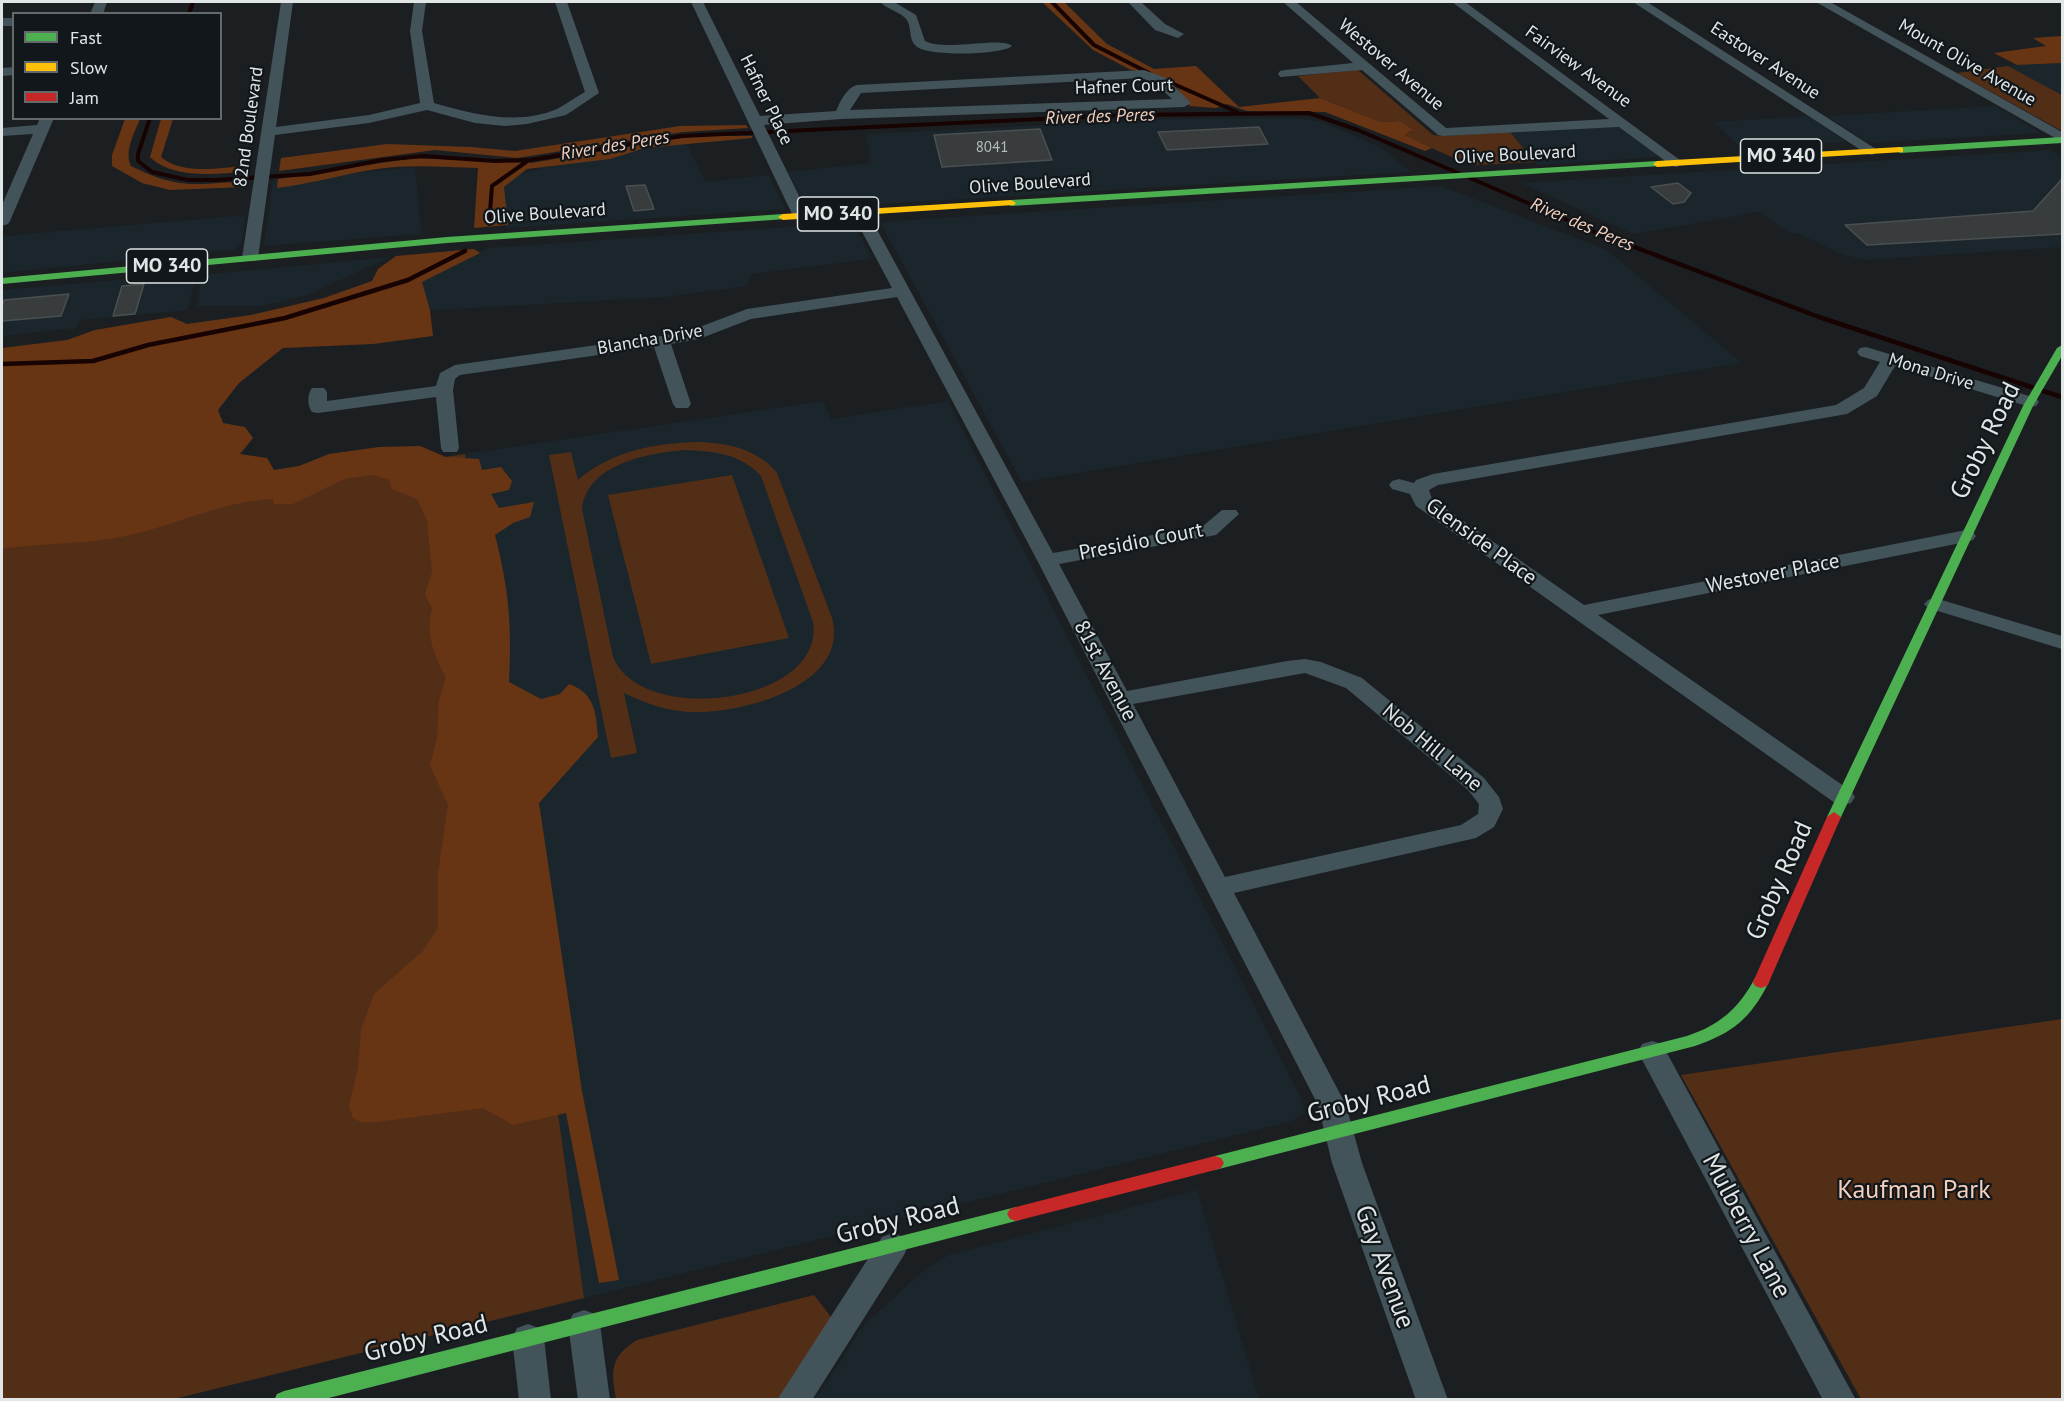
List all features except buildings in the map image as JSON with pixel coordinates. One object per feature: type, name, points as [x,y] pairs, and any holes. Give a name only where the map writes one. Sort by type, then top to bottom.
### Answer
[{"type":"main road","name":"Olive Boulevard","points":[[2,281],[602,228],[2060,141]]},
{"type":"main road","name":"Groby Road","points":[[284,1400],[1652,1052],[1725,1027],[1746,1010],[1759,986],[1843,797],[1966,536],[2031,400],[2062,348]]},
{"type":"street","name":"82nd Boulevard","points":[[250,258],[287,2]]},
{"type":"street","points":[[420,2],[416,31],[427,106]]},
{"type":"street","points":[[267,132],[369,119],[427,106],[475,119],[504,122],[527,120],[561,112],[592,93],[561,2]]},
{"type":"street","name":"Hafner Place","points":[[697,2],[801,216]]},
{"type":"street","points":[[886,2],[912,18],[922,49],[1005,46]]},
{"type":"street","points":[[1134,2],[1160,27],[1178,34]]},
{"type":"street","name":"Westover Avenue","points":[[1289,2],[1443,132],[1623,123]]},
{"type":"street","name":"Fairview Avenue","points":[[1458,2],[1677,163]]},
{"type":"street","name":"Eastover Avenue","points":[[1639,2],[1872,151]]},
{"type":"street","name":"Mount Olive Avenue","points":[[1822,2],[2060,141]]},
{"type":"street","points":[[1285,74],[1364,66]]},
{"type":"street","name":"Hafner Court","points":[[758,128],[841,115],[1184,103],[1161,81],[1151,75],[1135,74],[857,89],[848,100],[841,115]]},
{"type":"street","points":[[2,132],[44,124]]},
{"type":"street","points":[[2,221],[7,199],[44,124]]},
{"type":"street","name":"81st Avenue","points":[[864,212],[867,226],[1047,560],[1332,1105],[1339,1133]]},
{"type":"street","name":"Blancha Drive","points":[[444,390],[446,377],[455,370],[661,341],[693,335],[747,314],[902,291]]},
{"type":"street","points":[[661,341],[681,404]]},
{"type":"street","name":"Mona Drive","points":[[1866,352],[2031,400]]},
{"type":"street","name":"Glenside Place","points":[[1843,797],[1423,502],[1419,490],[1423,484],[1432,480],[1841,410],[1871,392],[1890,360]]},
{"type":"street","points":[[318,392],[318,408],[444,390],[450,448]]},
{"type":"street","points":[[1399,485],[1419,490]]},
{"type":"street","name":"Presidio Court","points":[[1047,560],[1209,531],[1229,514]]},
{"type":"street","name":"Westover Place","points":[[1581,612],[1966,536]]},
{"type":"street","points":[[1935,604],[2062,643]]},
{"type":"street","name":"Nob Hill Lane","points":[[1120,699],[1287,668],[1305,666],[1339,674],[1354,683],[1476,784],[1491,803],[1490,816],[1481,826],[1467,832],[1219,887]]},
{"type":"street","name":"Mulberry Lane","points":[[1652,1052],[1840,1400]]},
{"type":"street","name":"Gay Avenue","points":[[1339,1133],[1347,1162],[1432,1400]]},
{"type":"street","points":[[793,1400],[893,1246]]},
{"type":"street","points":[[584,1324],[594,1400]]},
{"type":"street","points":[[528,1338],[535,1400]]},
{"type":"shaded area","points":[[1042,2],[1064,2],[1107,44],[1154,69],[1196,66],[1239,107],[1320,98],[1381,122],[1400,121],[1413,130],[1404,135],[1432,148],[1425,151],[1325,112],[1247,111],[1227,104],[1216,108],[1190,106],[1178,89],[1147,73],[1131,70],[1093,50]]},
{"type":"shaded area","points":[[2062,36],[2062,63],[2017,65],[1994,53],[2046,46],[2033,38]]},
{"type":"shaded area","points":[[2062,63],[2062,95],[2008,66],[2017,65]]},
{"type":"shaded area","points":[[1995,106],[2041,133],[1869,143],[1827,116]]},
{"type":"shaded area","points":[[1808,116],[1846,142],[1741,148],[1714,122]]},
{"type":"shaded area","points":[[1300,118],[1322,122],[1367,141],[1386,151],[1411,172],[814,208],[802,198],[788,172],[871,163],[866,134],[1169,119]]},
{"type":"shaded area","points":[[125,120],[140,120],[129,148],[131,166],[174,182],[198,184],[243,181],[243,187],[170,190],[142,183],[112,166],[112,155]]},
{"type":"shaded area","points":[[161,120],[173,120],[161,157],[169,163],[201,169],[245,166],[244,172],[194,174],[170,169],[150,157]]},
{"type":"shaded area","points":[[746,125],[748,128],[683,132],[517,158],[435,150],[279,171],[281,158],[387,144],[515,151],[680,126]]},
{"type":"shaded area","points":[[1620,127],[1655,153],[1657,157],[1538,165],[1510,132]]},
{"type":"shaded area","points":[[692,136],[752,136],[752,138],[645,148],[610,159],[527,169],[504,187],[508,225],[474,228],[478,168],[389,167],[277,188],[278,179],[413,158],[531,163]]},
{"type":"shaded area","points":[[685,141],[706,182],[769,175],[785,209],[506,228],[500,187],[516,175]]},
{"type":"shaded area","points":[[2050,150],[2062,157],[2062,247],[1865,260],[1844,255],[1799,234],[1790,233],[1759,212],[1633,234],[1521,183]]},
{"type":"shaded area","points":[[415,167],[422,234],[264,246],[273,181]]},
{"type":"shaded area","points":[[1441,186],[1607,250],[1742,363],[1022,482],[882,226],[883,223],[892,221]]},
{"type":"shaded area","points":[[246,215],[241,244],[234,250],[2,273],[4,236]]},
{"type":"shaded area","points":[[843,223],[856,228],[872,259],[751,274],[747,286],[666,297],[421,311],[420,282],[488,248]]},
{"type":"shaded area","points":[[474,249],[480,253],[422,282],[430,310],[433,336],[373,344],[283,348],[239,383],[218,410],[223,423],[245,427],[253,438],[240,454],[267,458],[274,470],[299,466],[329,454],[379,447],[420,446],[446,457],[479,459],[482,470],[501,467],[512,481],[509,490],[491,494],[499,508],[534,502],[530,517],[513,523],[495,535],[504,573],[508,608],[509,682],[541,699],[560,694],[569,684],[578,688],[589,698],[595,712],[598,737],[539,803],[582,1091],[619,1280],[599,1283],[566,1113],[513,1125],[483,1108],[377,1122],[361,1122],[353,1118],[349,1106],[358,1068],[361,1030],[374,994],[423,951],[438,928],[438,873],[448,805],[430,765],[437,738],[439,700],[446,677],[437,660],[430,635],[432,608],[425,595],[432,572],[427,520],[417,499],[392,489],[389,479],[371,475],[344,479],[293,504],[274,504],[273,499],[255,501],[220,508],[118,538],[2,549],[2,348],[67,340],[95,330],[171,317],[187,324],[251,315],[324,298],[372,281],[378,269],[396,256]]},
{"type":"shaded area","points":[[390,257],[308,295],[262,306],[197,306],[202,275]]},
{"type":"shaded area","points":[[196,273],[188,310],[80,320],[77,328],[2,336],[2,290]]},
{"type":"shaded area","points":[[823,401],[831,419],[948,401],[1301,1098],[1304,1113],[1292,1121],[584,1298],[465,454]]},
{"type":"shaded area","points":[[1197,1190],[1259,1399],[816,1399],[863,1326],[925,1269],[949,1255]]},
{"type":"green space","points":[[2008,66],[2062,95],[2062,131],[1957,73]]},
{"type":"green space","points":[[1358,70],[1433,135],[1510,132],[1535,162],[1478,165],[1454,158],[1403,135],[1412,131],[1400,121],[1381,122],[1320,98],[1298,76]]},
{"type":"green space","points":[[699,442],[742,449],[761,458],[777,473],[832,618],[833,641],[825,661],[809,677],[789,690],[740,707],[716,711],[676,711],[650,704],[624,693],[637,753],[611,758],[549,455],[571,452],[578,480],[605,462],[634,450],[666,444]],"holes":[[[696,451],[736,458],[761,476],[813,622],[809,650],[791,672],[763,687],[729,696],[692,698],[658,693],[630,679],[613,657],[582,509],[586,494],[595,481],[607,471],[637,458],[654,454]]]},
{"type":"green space","points":[[465,454],[584,1298],[174,1399],[2,1399],[2,524]]},
{"type":"green space","points":[[732,475],[789,638],[651,664],[608,495]]},
{"type":"green space","name":"Kaufman Park","points":[[2062,1019],[2062,1399],[1861,1399],[1681,1075]]},
{"type":"green space","points":[[814,1295],[831,1317],[780,1399],[616,1399],[613,1380],[614,1365],[622,1352],[637,1340]]},
{"type":"waterway","name":"River des Peres","points":[[190,12],[193,2]]},
{"type":"waterway","points":[[1052,2],[1094,45],[1149,73]]},
{"type":"waterway","points":[[1167,81],[1237,112]]},
{"type":"waterway","name":"River des Peres","points":[[149,120],[138,154],[138,161],[152,172],[188,180],[310,174],[382,160],[423,156],[495,161],[530,160],[682,136],[1125,115],[1309,113],[1358,130],[1458,173]]},
{"type":"waterway","points":[[489,224],[492,186],[526,162]]},
{"type":"waterway","name":"River des Peres","points":[[1470,178],[1604,236]]},
{"type":"waterway","name":"River des Peres","points":[[1600,234],[1819,317],[2034,388]]},
{"type":"waterway","points":[[2,364],[93,361],[148,345],[285,318],[408,280],[465,251]]},
{"type":"waterway","name":"River des Peres","points":[[2043,391],[2062,397]]},
{"type":"traffic: fast","points":[[1900,150],[2062,140]]},
{"type":"traffic: fast","points":[[1011,203],[1657,164]]},
{"type":"traffic: fast","points":[[2,281],[447,240],[783,217]]},
{"type":"traffic: fast","points":[[1834,817],[2028,406],[2062,348]]},
{"type":"traffic: fast","points":[[1215,1163],[1689,1042],[1732,1021],[1748,1004],[1761,982]]},
{"type":"traffic: fast","points":[[284,1400],[1016,1214]]},
{"type":"traffic: slow","points":[[1657,164],[1900,150]]},
{"type":"traffic: slow","points":[[783,217],[1011,203]]},
{"type":"traffic: jam","points":[[1761,982],[1834,817]]},
{"type":"traffic: jam","points":[[1016,1214],[1215,1163]]}]
